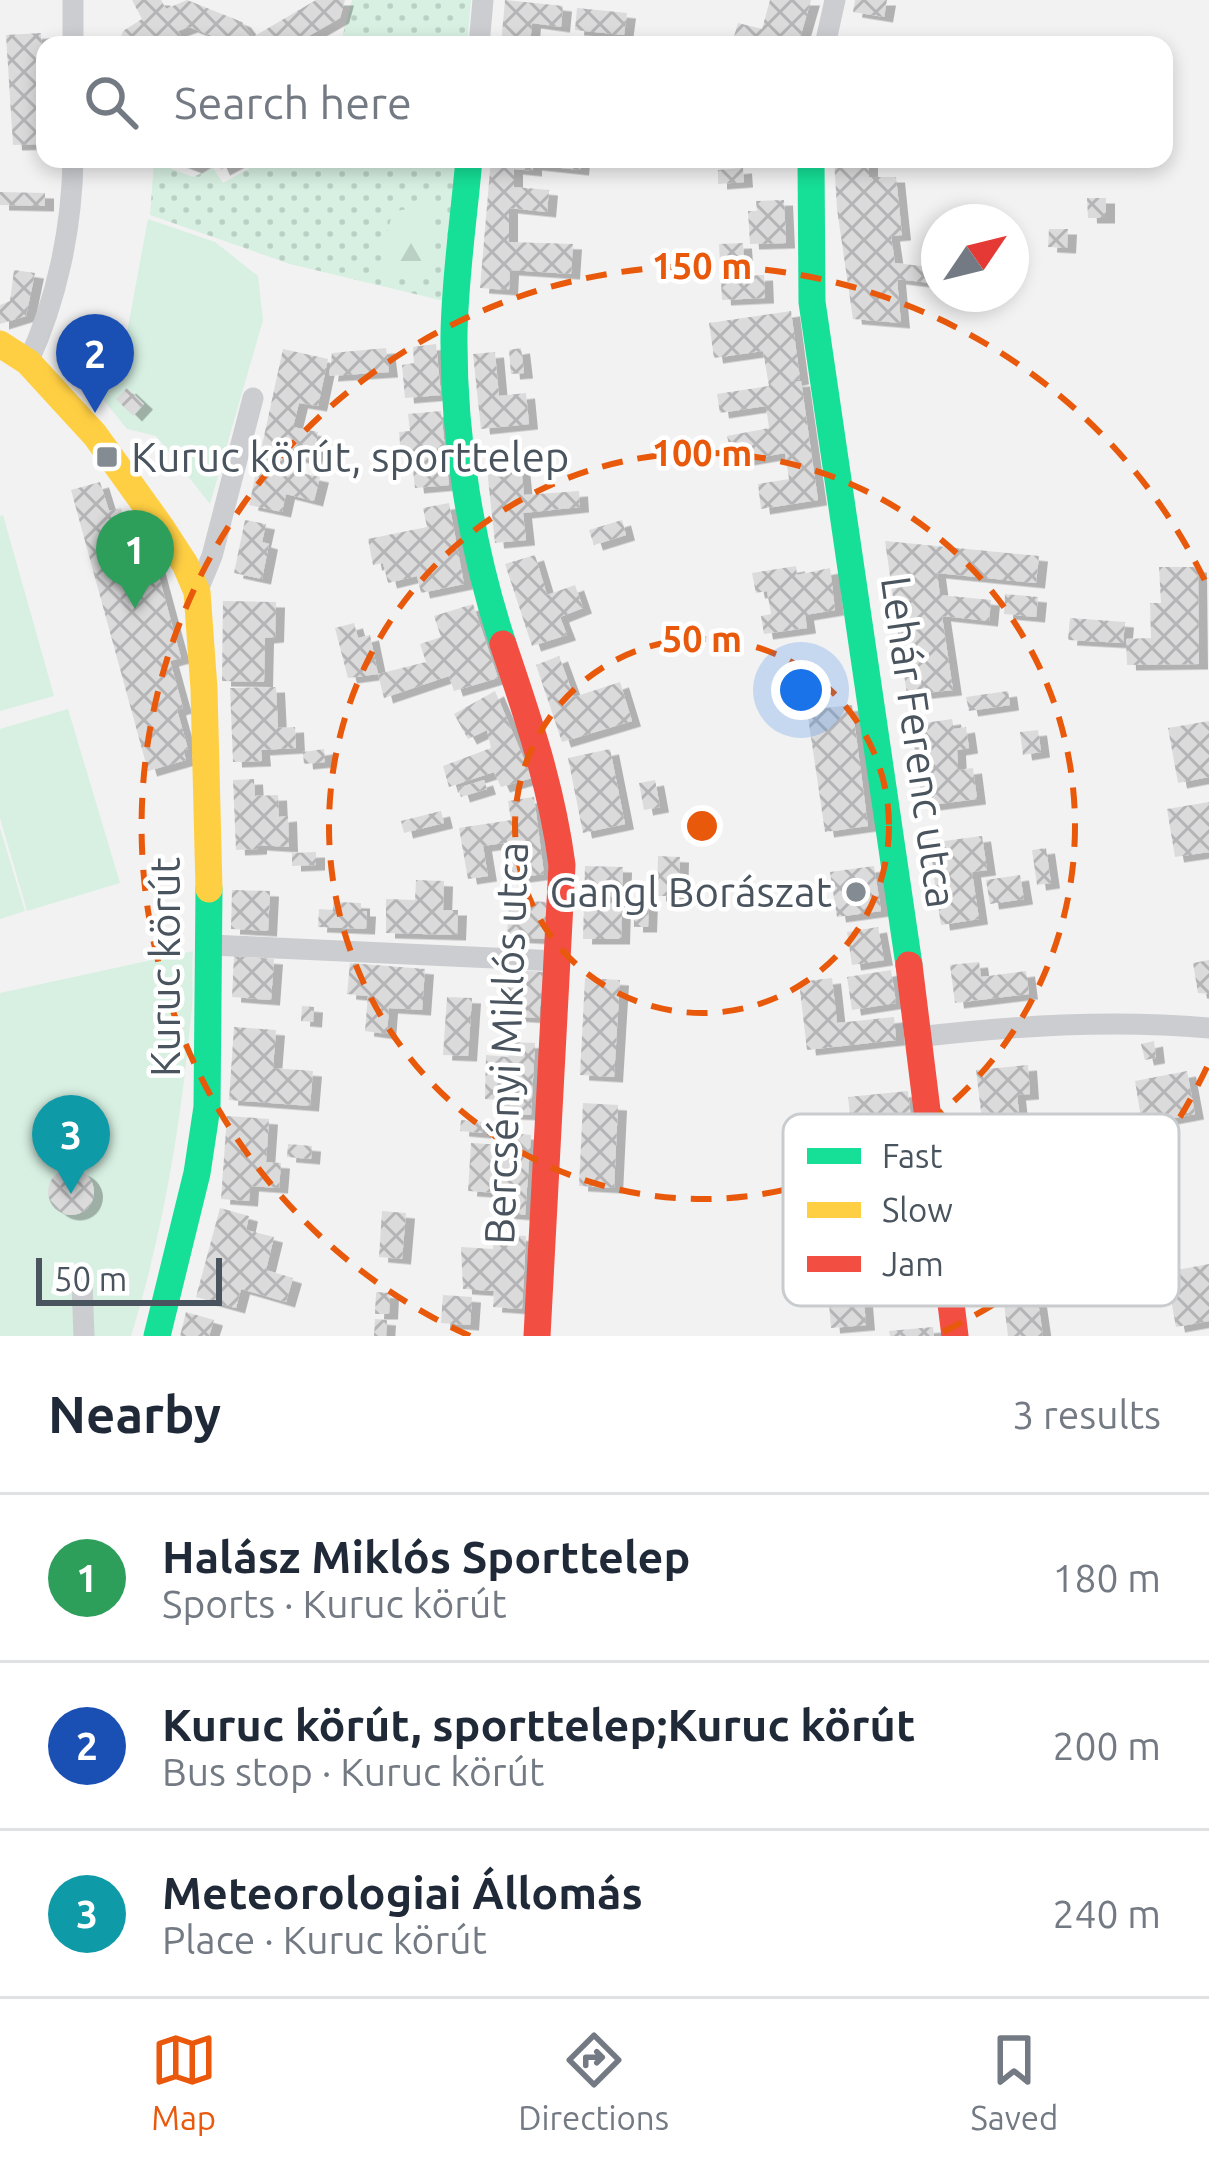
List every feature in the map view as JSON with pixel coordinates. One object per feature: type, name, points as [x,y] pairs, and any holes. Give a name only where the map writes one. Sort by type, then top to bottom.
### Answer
[{"type":"street","points":[[73,0],[73,36]]},
{"type":"street","points":[[480,36],[483,0]]},
{"type":"street","points":[[827,36],[835,0]]},
{"type":"street","points":[[28,362],[50,313],[66,236],[73,168]]},
{"type":"street","name":"Bercsényi Miklós utca","points":[[468,168],[454,334],[460,440],[485,589],[541,757],[562,865],[537,1336]]},
{"type":"street","name":"Lehár Ferenc utca","points":[[811,168],[812,302],[895,857],[927,1114]]},
{"type":"street","name":"Kuruc körút","points":[[0,344],[28,362],[58,392],[124,473],[185,564],[197,592],[205,689],[210,945],[207,1107],[197,1173],[157,1336]]},
{"type":"street","name":"Kuruc körút","points":[[197,592],[212,556],[253,398]]},
{"type":"street","points":[[210,945],[559,961]]},
{"type":"street","points":[[917,1037],[1024,1024],[1144,1022],[1209,1028]]},
{"type":"street","points":[[82,1284],[84,1336]]},
{"type":"street","name":"Lehár Ferenc utca","points":[[951,1306],[955,1336]]},
{"type":"green space","points":[[352,0],[471,0],[468,36],[343,36]]},
{"type":"green space","points":[[154,168],[193,177],[213,168],[223,183],[250,168],[455,168],[444,301],[290,264],[150,215]]},
{"type":"green space","points":[[437,208],[427,254],[435,262],[423,278],[382,272],[389,256],[384,243],[393,212]]},
{"type":"green space","points":[[148,219],[215,242],[258,276],[263,320],[210,504],[156,436],[127,429],[81,372],[76,335],[125,343]]},
{"type":"green space","points":[[0,516],[54,696],[0,711]]},
{"type":"green space","points":[[68,709],[120,883],[27,911],[0,818],[0,729]]},
{"type":"green space","points":[[0,828],[25,911],[0,919]]},
{"type":"green space","points":[[193,951],[192,1008],[176,1138],[131,1336],[0,1336],[0,993]]},
{"type":"building","points":[[132,0],[161,0],[166,9],[187,0],[242,22],[252,36],[212,36],[189,27],[178,31],[181,36],[121,36],[142,19]]},
{"type":"building","points":[[316,0],[345,0],[340,18],[309,36],[255,36]]},
{"type":"building","points":[[505,0],[563,6],[561,27],[532,23],[531,36],[502,36]]},
{"type":"building","points":[[770,0],[811,0],[801,36],[734,36],[738,23],[762,29]]},
{"type":"building","points":[[855,0],[887,0],[884,17],[853,12]]},
{"type":"building","points":[[577,8],[627,13],[624,35],[575,30]]},
{"type":"building","points":[[41,33],[36,36],[36,144],[13,145],[6,35]]},
{"type":"building","points":[[490,168],[533,168],[514,169],[514,187],[549,190],[547,212],[509,208],[509,242],[573,244],[571,274],[510,270],[509,290],[480,288]]},
{"type":"building","points":[[743,168],[744,182],[718,184],[718,170]]},
{"type":"building","points":[[835,168],[869,168],[869,177],[896,177],[902,235],[891,236],[895,263],[921,266],[921,282],[897,279],[901,323],[853,319]]},
{"type":"building","points":[[0,192],[45,193],[45,206],[0,205]]},
{"type":"building","points":[[1087,198],[1106,198],[1106,218],[1088,218]]},
{"type":"building","points":[[784,200],[786,243],[750,244],[748,211],[757,211],[756,201]]},
{"type":"building","points":[[1049,229],[1068,229],[1067,248],[1048,247]]},
{"type":"building","points":[[743,243],[745,276],[764,275],[765,298],[722,300],[719,244]]},
{"type":"building","points":[[14,270],[35,273],[26,316],[0,324],[0,305],[10,301]]},
{"type":"building","points":[[791,311],[800,379],[786,382],[801,381],[818,500],[761,509],[758,484],[789,479],[785,453],[733,462],[727,436],[769,428],[766,406],[720,413],[717,394],[769,386],[763,351],[714,358],[709,323]]},
{"type":"building","points":[[436,344],[441,395],[405,398],[402,365],[414,363],[413,347]]},
{"type":"building","points":[[386,348],[389,372],[329,376],[332,353]]},
{"type":"building","points":[[521,348],[524,373],[511,374],[509,350]]},
{"type":"building","points":[[283,349],[328,359],[318,406],[299,403],[293,427],[318,432],[313,460],[289,456],[286,470],[320,477],[314,501],[286,494],[282,512],[249,505]]},
{"type":"building","points":[[495,352],[499,396],[526,393],[529,424],[481,429],[473,354]]},
{"type":"building","points":[[127,388],[144,404],[133,416],[116,399]]},
{"type":"building","points":[[441,411],[449,485],[415,488],[411,453],[401,454],[399,432],[410,431],[408,414]]},
{"type":"building","points":[[520,455],[524,495],[579,491],[580,507],[523,513],[526,540],[495,543],[486,460]]},
{"type":"building","points":[[100,482],[109,511],[121,508],[132,547],[141,545],[145,560],[154,558],[181,658],[170,661],[183,708],[177,710],[188,749],[183,750],[186,760],[148,771],[71,490]]},
{"type":"building","points":[[449,503],[464,584],[421,593],[417,576],[388,583],[383,563],[373,565],[368,539],[427,527],[423,508]]},
{"type":"building","points":[[245,520],[266,524],[262,542],[269,544],[262,579],[234,573]]},
{"type":"building","points":[[622,520],[626,535],[594,545],[589,530]]},
{"type":"building","points":[[885,541],[1039,556],[1036,583],[937,573],[940,595],[991,600],[989,621],[942,616],[953,690],[907,695]]},
{"type":"building","points":[[535,555],[547,595],[575,585],[583,608],[560,617],[567,635],[532,646],[505,564]]},
{"type":"building","points":[[796,566],[797,575],[830,568],[835,610],[805,615],[807,628],[764,634],[761,616],[771,614],[767,591],[756,593],[752,573]]},
{"type":"building","points":[[1159,567],[1198,567],[1199,664],[1127,665],[1126,639],[1151,638],[1150,603],[1161,603]]},
{"type":"building","points":[[1005,594],[1038,597],[1036,617],[1004,614]]},
{"type":"building","points":[[223,601],[276,602],[275,637],[265,638],[264,682],[222,681]]},
{"type":"building","points":[[473,604],[498,678],[454,691],[449,676],[384,698],[378,674],[426,662],[420,644],[441,637],[434,616]]},
{"type":"building","points":[[1070,618],[1125,622],[1123,643],[1068,640]]},
{"type":"building","points":[[354,623],[358,638],[370,635],[378,674],[348,678],[335,628]]},
{"type":"building","points":[[559,656],[574,697],[620,682],[632,721],[562,742],[536,665]]},
{"type":"building","points":[[276,687],[278,728],[295,727],[296,748],[261,750],[262,761],[233,762],[230,688]]},
{"type":"building","points":[[495,691],[532,778],[501,787],[494,772],[449,787],[443,766],[491,748],[487,730],[468,739],[454,714]]},
{"type":"building","points":[[1008,691],[1010,705],[969,711],[966,697]]},
{"type":"building","points":[[852,705],[868,826],[825,832],[807,710]]},
{"type":"building","points":[[952,719],[954,729],[966,727],[969,748],[957,750],[958,770],[973,768],[977,799],[923,806],[911,725]]},
{"type":"building","points":[[1209,721],[1209,777],[1178,783],[1168,728]]},
{"type":"building","points":[[1038,730],[1041,752],[1023,755],[1020,732]]},
{"type":"building","points":[[324,749],[325,762],[304,764],[303,752]]},
{"type":"building","points":[[610,749],[625,824],[583,833],[568,758]]},
{"type":"building","points":[[254,779],[255,796],[278,795],[279,817],[288,816],[289,847],[258,845],[258,849],[236,850],[233,780]]},
{"type":"building","points":[[484,780],[487,789],[461,797],[458,788]]},
{"type":"building","points":[[655,780],[660,807],[644,810],[639,783]]},
{"type":"building","points":[[534,797],[544,874],[507,879],[504,843],[483,846],[488,876],[468,879],[459,828],[511,820],[508,801]]},
{"type":"building","points":[[1209,802],[1209,852],[1175,857],[1167,809]]},
{"type":"building","points":[[441,811],[444,823],[404,833],[401,821]]},
{"type":"building","points":[[982,836],[987,870],[972,872],[979,919],[941,925],[929,843]]},
{"type":"building","points":[[1046,848],[1051,883],[1037,885],[1032,850]]},
{"type":"building","points":[[316,852],[316,865],[292,866],[292,853]]},
{"type":"building","points":[[658,856],[680,857],[679,896],[657,896]]},
{"type":"building","points":[[585,866],[623,867],[621,939],[583,939]]},
{"type":"building","name":"Gangl Borászat","points":[[874,866],[881,911],[837,917],[830,872]]},
{"type":"building","points":[[1020,875],[1024,899],[990,904],[986,880]]},
{"type":"building","points":[[416,880],[444,881],[443,910],[458,910],[457,935],[386,933],[386,899],[415,900]]},
{"type":"building","points":[[232,890],[270,891],[268,931],[231,929]]},
{"type":"building","points":[[509,900],[547,902],[545,939],[507,937]]},
{"type":"building","points":[[634,900],[649,900],[648,927],[634,927]]},
{"type":"building","points":[[333,902],[361,903],[361,911],[367,911],[366,929],[318,927],[319,909],[333,910]]},
{"type":"building","points":[[878,927],[884,960],[852,965],[847,932]]},
{"type":"building","points":[[234,956],[274,959],[271,1000],[232,997]]},
{"type":"building","points":[[1209,960],[1209,994],[1198,993],[1193,963]]},
{"type":"building","points":[[979,962],[981,977],[1026,971],[1029,994],[955,1003],[950,965]]},
{"type":"building","points":[[350,963],[425,969],[422,1010],[389,1008],[387,1034],[365,1031],[368,996],[347,994]]},
{"type":"building","points":[[506,969],[543,972],[539,1018],[494,1015],[495,996],[504,996]]},
{"type":"building","points":[[891,970],[896,1003],[852,1010],[847,977]]},
{"type":"building","points":[[585,978],[620,980],[614,1077],[580,1075]]},
{"type":"building","points":[[832,978],[837,1023],[894,1017],[896,1040],[807,1050],[799,982]]},
{"type":"building","points":[[447,997],[472,998],[468,1056],[443,1055]]},
{"type":"building","points":[[302,1006],[314,1007],[313,1022],[301,1021]]},
{"type":"building","points":[[234,1027],[276,1030],[273,1068],[313,1071],[310,1106],[229,1100]]},
{"type":"building","points":[[1154,1041],[1156,1058],[1145,1060],[1141,1044]]},
{"type":"building","points":[[509,1042],[535,1043],[531,1115],[510,1114],[511,1101],[485,1099],[486,1055],[508,1057]]},
{"type":"building","points":[[1028,1065],[1030,1094],[1017,1095],[1019,1114],[981,1114],[976,1070]]},
{"type":"building","points":[[1187,1071],[1195,1114],[1140,1114],[1135,1081]]},
{"type":"building","points":[[908,1091],[910,1114],[850,1114],[848,1097]]},
{"type":"building","points":[[583,1103],[618,1105],[614,1188],[579,1186]]},
{"type":"building","points":[[227,1116],[269,1119],[266,1162],[281,1163],[279,1188],[250,1186],[249,1201],[221,1199]]},
{"type":"building","points":[[461,1120],[483,1122],[482,1133],[460,1131]]},
{"type":"building","points":[[505,1132],[531,1135],[525,1215],[497,1213],[499,1193],[468,1191],[471,1143],[504,1145]]},
{"type":"building","points":[[288,1144],[312,1146],[311,1159],[287,1157]]},
{"type":"building","points":[[71,1169],[88,1175],[94,1192],[88,1209],[71,1215],[54,1209],[48,1192],[54,1175]]},
{"type":"building","points":[[220,1208],[249,1216],[246,1230],[274,1237],[266,1270],[293,1278],[286,1302],[241,1289],[236,1308],[196,1297]]},
{"type":"building","points":[[382,1211],[406,1213],[402,1259],[379,1257]]},
{"type":"building","points":[[494,1234],[526,1236],[522,1309],[493,1307],[494,1291],[463,1289],[461,1247],[493,1249]]},
{"type":"building","points":[[1209,1264],[1209,1321],[1176,1327],[1172,1306],[1179,1306],[1179,1270]]},
{"type":"building","points":[[376,1292],[390,1293],[389,1314],[375,1314]]},
{"type":"building","points":[[443,1295],[472,1297],[470,1325],[441,1323]]},
{"type":"building","points":[[829,1306],[864,1306],[866,1325],[831,1328]]},
{"type":"building","points":[[1004,1306],[1039,1306],[1043,1336],[1008,1336]]},
{"type":"building","points":[[186,1312],[214,1320],[209,1336],[180,1336]]},
{"type":"building","points":[[375,1319],[387,1320],[386,1336],[374,1336]]},
{"type":"building","points":[[933,1327],[934,1336],[890,1336],[889,1331]]},
{"type":"traffic: fast","points":[[468,168],[455,312],[457,412],[473,530],[503,644]]},
{"type":"traffic: fast","points":[[811,168],[812,302],[909,965]]},
{"type":"traffic: fast","points":[[157,1336],[197,1173],[207,1107],[209,889]]},
{"type":"traffic: slow","points":[[0,344],[28,362],[95,435],[161,527],[197,592],[209,889]]},
{"type":"traffic: jam","points":[[503,644],[546,780],[562,865],[537,1336]]},
{"type":"traffic: jam","points":[[909,965],[927,1114]]},
{"type":"traffic: jam","points":[[951,1306],[955,1336]]},
{"type":"place","name":"Kuruc körút, sporttelep;Kuruc körút","points":[[95,413]]},
{"type":"place","name":"Kuruc körút, sporttelep","points":[[107,457]]},
{"type":"place","name":"Halász Miklós Sporttelep","points":[[135,609]]},
{"type":"place","name":"Gangl Borászat","points":[[856,892]]},
{"type":"place","name":"Meteorologiai Állomás","points":[[71,1194]]}]
